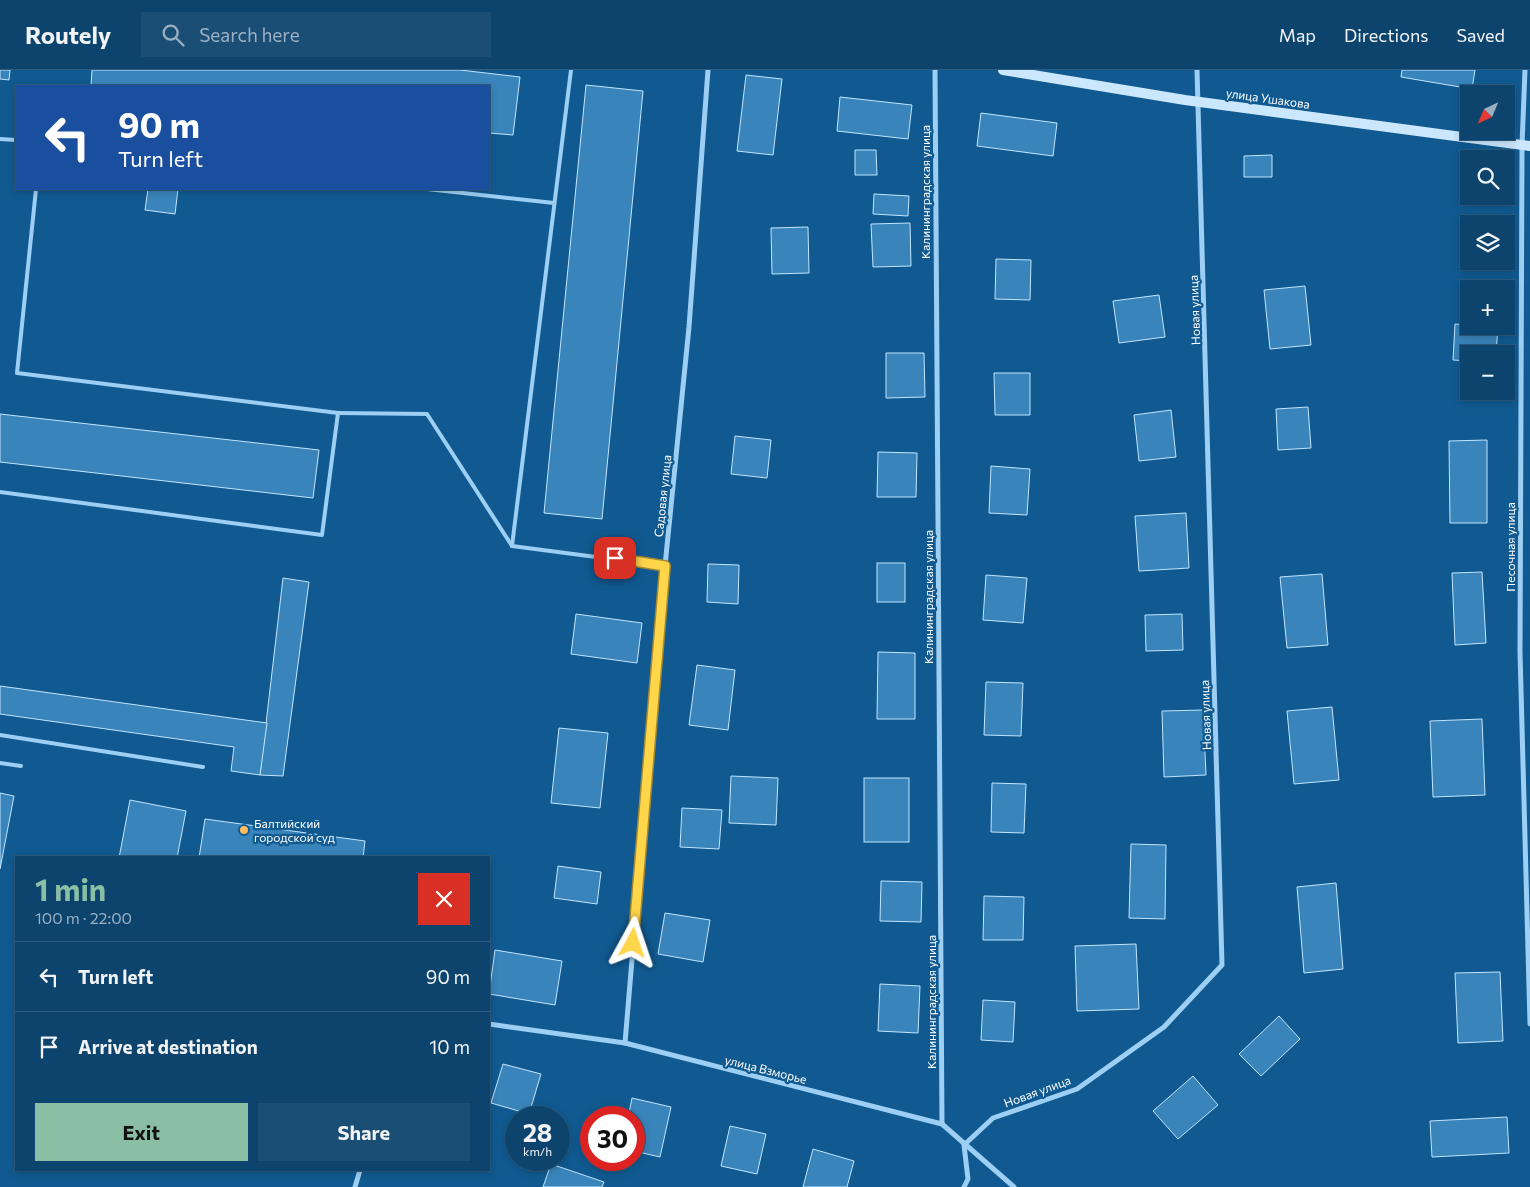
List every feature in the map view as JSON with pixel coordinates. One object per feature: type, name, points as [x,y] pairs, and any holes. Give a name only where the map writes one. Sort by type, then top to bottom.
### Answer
[{"type":"street","name":"Садовая улица","points":[[625,1043],[665,566],[689,327],[708,70]]},
{"type":"street","name":"Калининградская улица","points":[[935,70],[942,1124]]},
{"type":"street","name":"улица Ушакова","points":[[1003,70],[1199,102],[1526,145]]},
{"type":"street","name":"Новая улица","points":[[964,1145],[992,1118],[1077,1089],[1164,1027],[1222,965],[1197,70]]},
{"type":"street","name":"Песочная улица","points":[[1524,70],[1526,145],[1520,652],[1530,1024]]},
{"type":"street","name":"улица Взморье","points":[[490,1024],[625,1043],[942,1124],[1014,1187]]},
{"type":"street","points":[[964,1145],[968,1179],[964,1187]]},
{"type":"street","points":[[355,1187],[360,1171]]},
{"type":"lane","points":[[512,546],[571,70]]},
{"type":"lane","points":[[0,138],[15,140]]},
{"type":"lane","points":[[36,190],[17,373],[338,413],[427,414],[512,546],[665,566]]},
{"type":"lane","points":[[436,190],[554,203]]},
{"type":"lane","points":[[0,492],[322,535],[338,413]]},
{"type":"lane","points":[[0,735],[203,767]]},
{"type":"lane","points":[[0,763],[21,766]]},
{"type":"building","points":[[0,70],[10,70],[9,80],[0,79]]},
{"type":"building","points":[[92,70],[460,70],[520,77],[513,135],[490,133],[490,85],[91,85]]},
{"type":"building","points":[[1402,70],[1475,70],[1473,85],[1460,85],[1460,87],[1401,77]]},
{"type":"building","points":[[746,75],[782,79],[773,155],[737,151]]},
{"type":"building","points":[[586,85],[643,91],[602,519],[544,513]]},
{"type":"building","points":[[840,97],[912,105],[908,139],[837,131]]},
{"type":"building","points":[[981,113],[1057,123],[1053,156],[977,146]]},
{"type":"building","points":[[855,150],[876,150],[877,175],[855,175]]},
{"type":"building","points":[[1272,155],[1272,177],[1244,177],[1244,156]]},
{"type":"building","points":[[148,190],[178,190],[175,214],[145,210]]},
{"type":"building","points":[[874,194],[909,196],[908,216],[873,214]]},
{"type":"building","points":[[910,223],[911,266],[873,267],[871,224]]},
{"type":"building","points":[[808,227],[809,273],[772,274],[771,228]]},
{"type":"building","points":[[996,259],[1031,260],[1030,300],[995,299]]},
{"type":"building","points":[[1305,286],[1311,345],[1270,349],[1264,290]]},
{"type":"building","points":[[1159,295],[1165,337],[1119,343],[1113,301]]},
{"type":"building","points":[[1455,324],[1460,324],[1460,335],[1497,335],[1497,345],[1460,345],[1460,360],[1453,360]]},
{"type":"building","points":[[886,353],[924,353],[925,397],[886,398]]},
{"type":"building","points":[[994,373],[1030,373],[1030,415],[995,415]]},
{"type":"building","points":[[1308,407],[1311,448],[1278,450],[1276,409]]},
{"type":"building","points":[[1171,410],[1176,457],[1139,461],[1134,415]]},
{"type":"building","points":[[0,414],[319,450],[313,498],[0,462]]},
{"type":"building","points":[[735,436],[771,440],[767,478],[731,474]]},
{"type":"building","points":[[1487,440],[1487,523],[1450,523],[1449,441]]},
{"type":"building","points":[[878,452],[917,453],[916,497],[877,497]]},
{"type":"building","points":[[991,466],[1030,469],[1027,515],[989,513]]},
{"type":"building","points":[[1186,513],[1189,568],[1139,571],[1135,516]]},
{"type":"building","points":[[877,563],[905,563],[905,602],[877,602]]},
{"type":"building","points":[[708,564],[739,565],[738,604],[707,602]]},
{"type":"building","points":[[1482,572],[1486,643],[1455,645],[1452,573]]},
{"type":"building","points":[[1322,574],[1328,645],[1287,648],[1280,577]]},
{"type":"building","points":[[986,575],[1027,578],[1023,623],[983,620]]},
{"type":"building","points":[[283,578],[309,582],[283,776],[260,775]]},
{"type":"building","points":[[576,614],[642,623],[637,663],[571,654]]},
{"type":"building","points":[[1182,614],[1183,650],[1146,651],[1145,615]]},
{"type":"building","points":[[878,652],[915,653],[915,719],[877,719]]},
{"type":"building","points":[[697,665],[735,670],[728,730],[689,725]]},
{"type":"building","points":[[986,682],[1023,683],[1021,736],[984,735]]},
{"type":"building","points":[[0,686],[267,723],[260,775],[231,771],[234,747],[0,714]]},
{"type":"building","points":[[1332,707],[1339,780],[1294,784],[1287,711]]},
{"type":"building","points":[[1203,710],[1206,775],[1164,777],[1162,711]]},
{"type":"building","points":[[1482,719],[1485,795],[1433,797],[1430,721]]},
{"type":"building","points":[[559,728],[608,733],[600,808],[551,803]]},
{"type":"building","points":[[731,776],[778,778],[776,825],[729,823]]},
{"type":"building","points":[[864,778],[909,778],[909,842],[864,842]]},
{"type":"building","points":[[992,783],[1026,784],[1024,833],[991,832]]},
{"type":"building","points":[[0,793],[14,796],[0,869]]},
{"type":"building","points":[[130,800],[186,811],[177,856],[119,856]]},
{"type":"building","points":[[682,808],[722,810],[719,849],[680,847]]},
{"type":"building","name":"Балтийский городской суд","points":[[205,819],[365,841],[363,856],[199,856]]},
{"type":"building","points":[[1131,844],[1166,845],[1165,919],[1129,918]]},
{"type":"building","points":[[558,866],[601,872],[597,904],[554,898]]},
{"type":"building","points":[[881,881],[922,882],[921,922],[880,921]]},
{"type":"building","points":[[1336,883],[1343,969],[1304,973],[1297,887]]},
{"type":"building","points":[[984,896],[1024,897],[1023,940],[983,940]]},
{"type":"building","points":[[665,913],[710,920],[703,962],[658,954]]},
{"type":"building","points":[[1136,944],[1139,1009],[1077,1011],[1075,946]]},
{"type":"building","points":[[495,950],[562,961],[555,1005],[490,994]]},
{"type":"building","points":[[1500,972],[1503,1041],[1458,1043],[1455,973]]},
{"type":"building","points":[[880,984],[920,986],[918,1033],[878,1031]]},
{"type":"building","points":[[983,1000],[1015,1002],[1013,1042],[981,1040]]},
{"type":"building","points":[[1279,1016],[1300,1039],[1261,1076],[1239,1054]]},
{"type":"building","points":[[503,1064],[541,1074],[531,1106],[505,1107],[491,1103]]},
{"type":"building","points":[[1193,1076],[1218,1105],[1178,1139],[1153,1111]]},
{"type":"building","points":[[632,1098],[671,1107],[660,1157],[645,1154],[645,1106],[630,1106]]},
{"type":"building","points":[[1507,1117],[1509,1153],[1432,1157],[1430,1121]]},
{"type":"building","points":[[730,1126],[766,1134],[757,1174],[721,1166]]},
{"type":"building","points":[[813,1149],[854,1161],[847,1187],[803,1187]]},
{"type":"building","points":[[570,1170],[604,1182],[602,1187],[543,1187],[549,1171]]},
{"type":"place","name":"Балтийский городской суд","points":[[244,830]]},
{"type":"route","points":[[615,558],[665,566],[633,943]]}]
